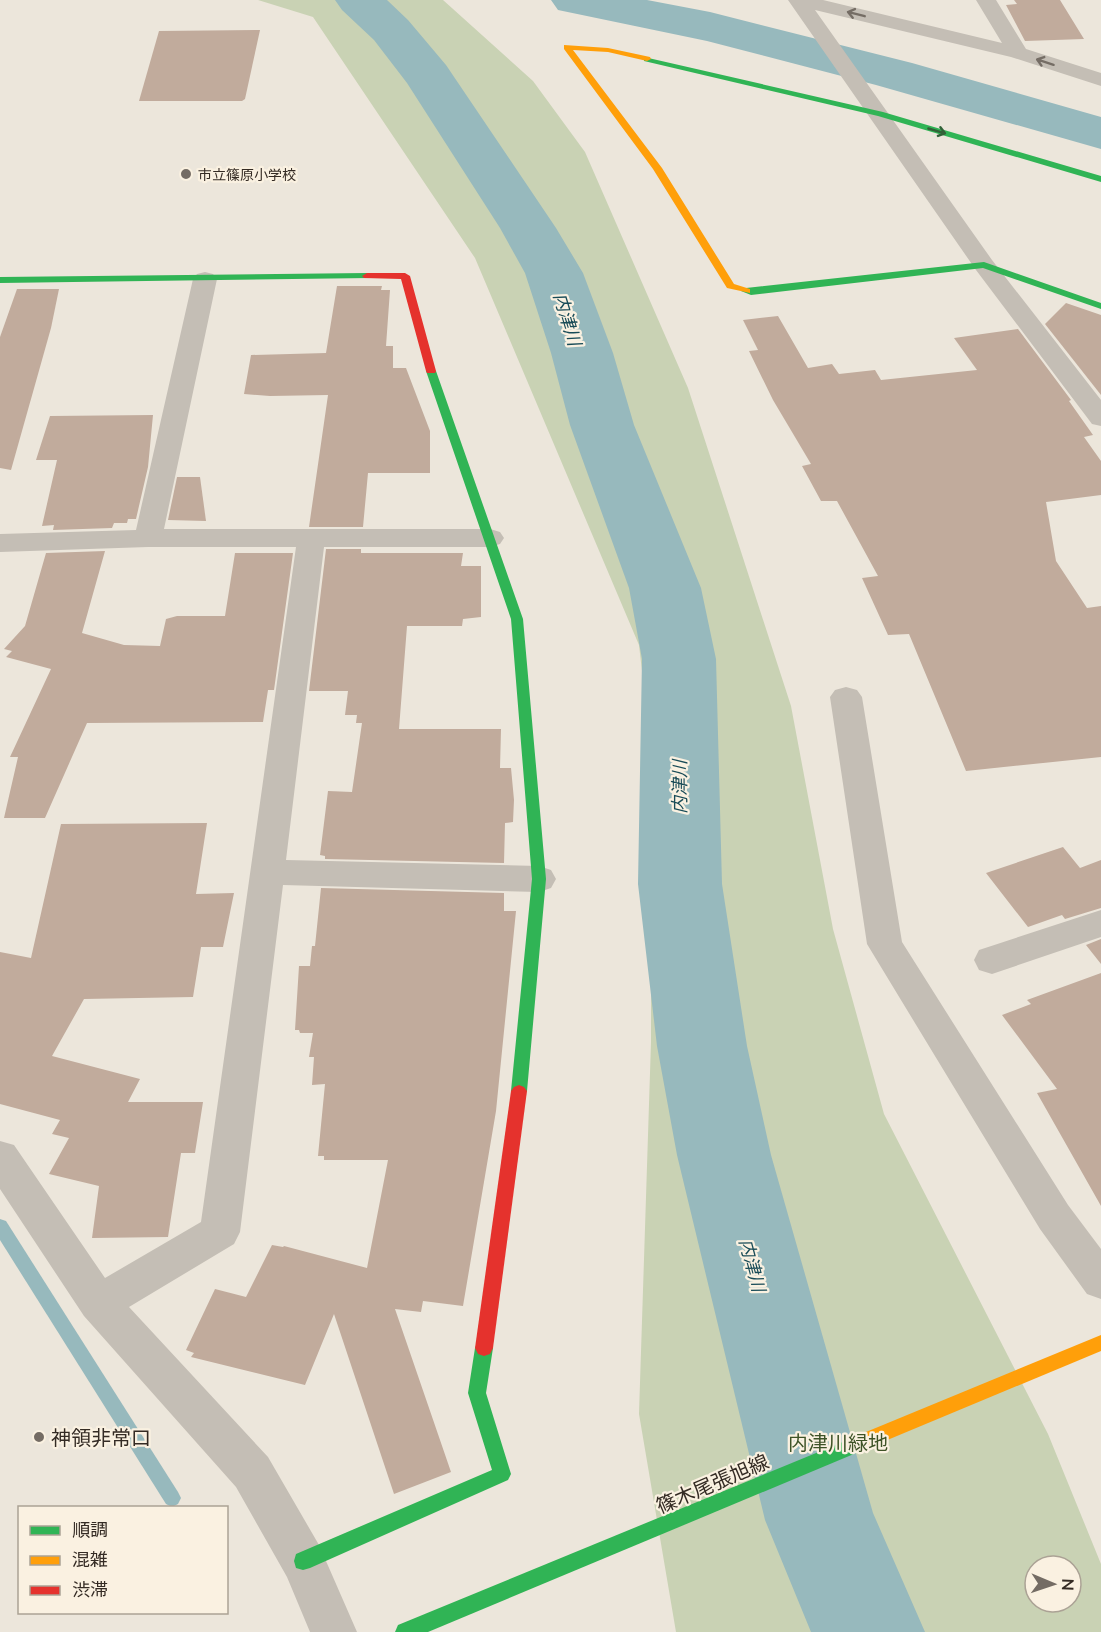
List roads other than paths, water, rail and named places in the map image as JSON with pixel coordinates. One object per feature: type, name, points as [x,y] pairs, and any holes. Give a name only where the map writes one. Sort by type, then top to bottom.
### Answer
[{"type":"street","points":[[799,0],[984,265],[1101,418]]},
{"type":"street","points":[[799,0],[1018,53],[1101,80]]},
{"type":"street","points":[[986,0],[1018,53]]},
{"type":"street","points":[[1101,179],[880,114],[608,50],[567,47],[657,168],[729,285],[751,292],[984,265],[1101,306]]},
{"type":"street","points":[[0,280],[405,276],[435,387],[517,619],[539,879],[516,1124],[477,1394],[502,1474],[303,1561]]},
{"type":"street","points":[[148,538],[205,279]]},
{"type":"street","points":[[0,544],[148,538],[311,540],[490,538]]},
{"type":"street","points":[[99,1303],[220,1232],[311,540]]},
{"type":"street","points":[[846,697],[885,944],[1054,1217],[1096,1264]]},
{"type":"street","points":[[266,872],[539,879]]},
{"type":"street","points":[[992,960],[1101,923]]},
{"type":"street","points":[[0,1157],[99,1303],[252,1472],[303,1561],[334,1632]]},
{"type":"street","name":"篠木尾張旭線","points":[[405,1632],[1101,1342]]},
{"type":"waterway","name":"内津川","points":[[359,0],[391,30],[428,76],[528,228],[554,273],[582,353],[602,425],[665,588],[679,659],[680,884],[702,1046],[724,1155],[820,1520],[868,1632]]},
{"type":"waterway","points":[[575,0],[710,27],[894,74],[1101,133]]},
{"type":"waterway","points":[[0,1226],[172,1498]]},
{"type":"place","name":"市立篠原小学校","points":[[186,174]]},
{"type":"place","name":"神領非常口","points":[[39,1437]]},
{"type":"park label","name":"内津川緑地","points":[[838,1442]]}]
